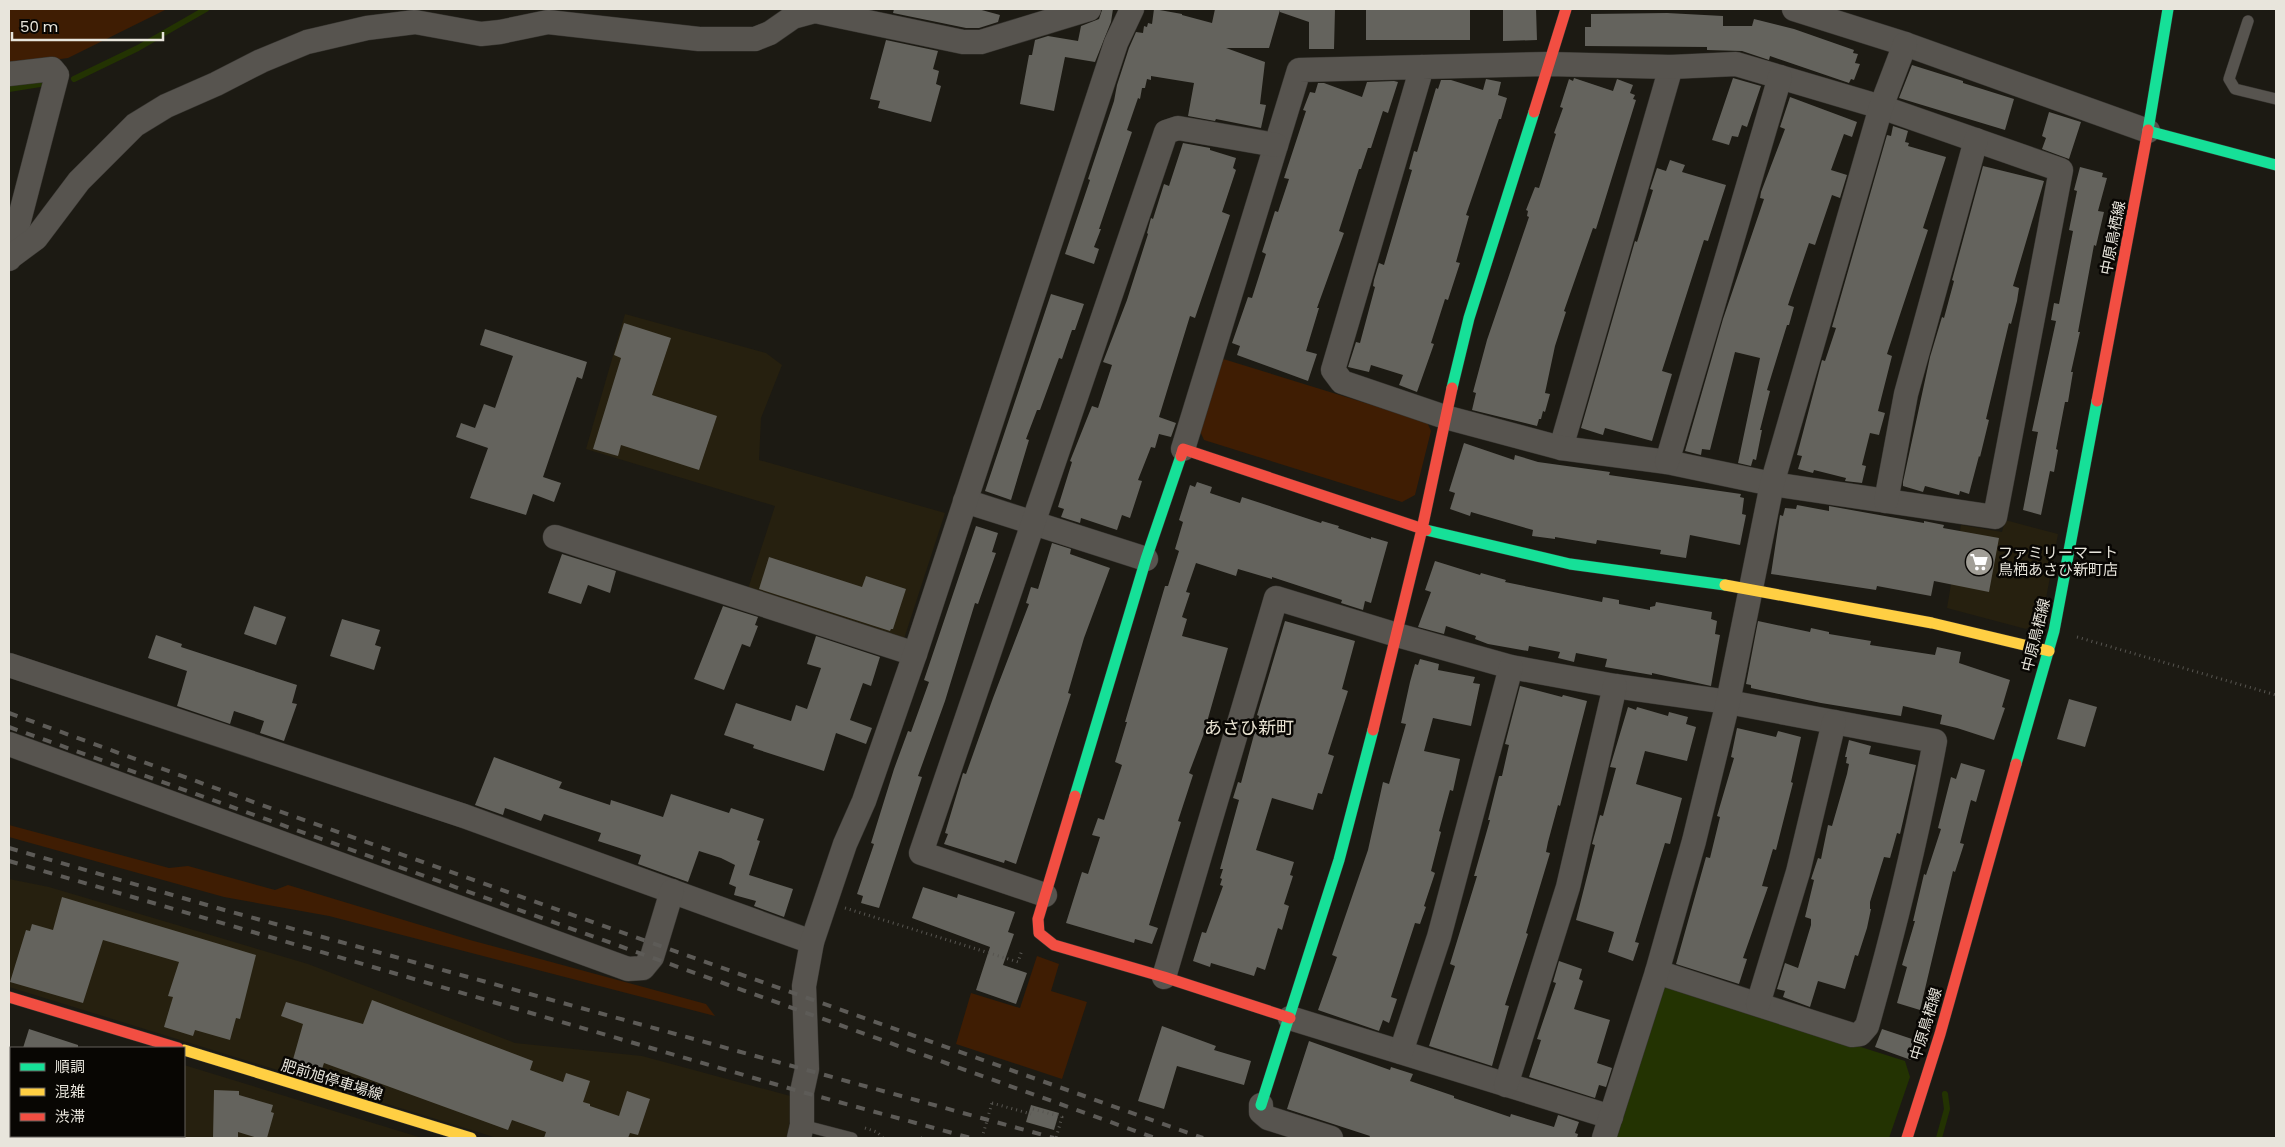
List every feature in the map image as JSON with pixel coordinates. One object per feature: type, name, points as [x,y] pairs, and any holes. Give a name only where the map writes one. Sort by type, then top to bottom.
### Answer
[{"type":"street","points":[[9,259],[36,238],[79,181],[135,125],[166,106],[216,84],[260,61],[307,42],[368,28],[415,22],[481,34],[548,22],[699,39],[755,39],[770,33],[793,17],[816,11],[963,42],[980,42],[1089,9]]},
{"type":"street","points":[[801,1131],[802,1092],[807,1069],[804,986],[812,942],[845,844],[864,800],[915,654],[1116,43],[1132,9]]},
{"type":"street","points":[[1331,1138],[1268,1118],[1261,1112],[1261,1105],[1339,860],[1397,635],[1469,318],[1566,9]]},
{"type":"street","points":[[1794,9],[1905,44],[2148,131],[2276,165]]},
{"type":"street","name":"中原鳥栖線","points":[[1907,1138],[1940,1034],[2054,631],[2148,131],[2168,9]]},
{"type":"street","points":[[1422,67],[1333,370],[1342,382],[1445,417],[1561,448],[1667,462],[1772,484],[1995,517],[2062,170],[1881,107],[1736,64],[1672,67],[1548,64],[1422,67],[1299,70],[1183,449],[1146,559],[1045,894],[1038,919],[1039,933],[1054,945],[1164,977],[1290,1018],[1506,1084],[1607,1127],[1656,972],[1694,842],[1728,702],[1772,484],[1881,107],[1905,44]]},
{"type":"street","points":[[1561,448],[1672,67]]},
{"type":"street","points":[[9,74],[52,69],[57,75],[9,259]]},
{"type":"street","points":[[1667,462],[1780,77]]},
{"type":"street","points":[[1045,894],[921,853],[1166,132],[1178,128],[1276,145]]},
{"type":"street","points":[[1886,501],[1906,394],[1976,140]]},
{"type":"street","points":[[1183,449],[1422,528],[1570,564],[1752,589],[1932,623],[2049,651]]},
{"type":"street","points":[[965,501],[1146,559]]},
{"type":"street","points":[[555,537],[915,654]]},
{"type":"street","points":[[1164,977],[1276,598],[1511,667],[1615,686],[1728,702],[1935,740],[1915,844],[1893,935],[1867,1026],[1860,1034],[1852,1035],[1656,972]]},
{"type":"street","points":[[9,665],[464,816],[812,942]]},
{"type":"street","points":[[1401,1052],[1439,937],[1511,667]]},
{"type":"street","points":[[1506,1084],[1568,887],[1615,686]]},
{"type":"street","points":[[1758,1004],[1798,872],[1834,722]]},
{"type":"street","points":[[9,744],[628,970],[642,968],[652,957],[672,891]]},
{"type":"street","points":[[9,997],[174,1047]]},
{"type":"street","points":[[132,1047],[136,1036]]},
{"type":"street","name":"肥前旭停車場線","points":[[185,1050],[471,1138]]},
{"type":"lane","points":[[2248,21],[2229,79],[2235,89],[2276,99]]},
{"type":"lane","points":[[801,1131],[852,1138]]},
{"type":"path","points":[[2054,631],[2276,695]]},
{"type":"path","points":[[825,902],[1018,962],[1023,947]]},
{"type":"path","points":[[982,1138],[992,1103],[1031,1114]]},
{"type":"path","points":[[1032,1109],[1062,1117],[1056,1138]]},
{"type":"shaded area","points":[[9,9],[167,9],[68,58],[9,66]]},
{"type":"shaded area","points":[[625,314],[766,353],[782,365],[761,418],[759,460],[945,513],[903,642],[747,592],[775,506],[586,449]]},
{"type":"shaded area","points":[[1220,358],[1427,422],[1431,431],[1415,495],[1402,502],[1204,440],[1199,429]]},
{"type":"shaded area","points":[[2005,520],[2058,534],[2042,620],[2026,629],[1947,608],[1961,525],[2002,532]]},
{"type":"shaded area","points":[[9,825],[169,868],[188,866],[275,890],[288,885],[470,940],[706,1004],[715,1016],[329,916],[224,897],[9,837]]},
{"type":"shaded area","points":[[9,879],[49,887],[308,964],[515,1043],[642,1056],[794,1097],[787,1138],[497,1138],[9,987]]},
{"type":"shaded area","points":[[1037,956],[1059,964],[1051,991],[1087,1002],[1062,1079],[956,1044],[971,993],[1020,1008]]},
{"type":"shaded area","points":[[1668,986],[1905,1061],[1910,1077],[1889,1138],[1613,1138],[1659,991]]},
{"type":"shaded area","points":[[185,1065],[422,1138],[111,1138],[185,1137]]},
{"type":"building","points":[[894,9],[978,9],[1000,15],[998,22],[979,28],[966,28],[893,13]]},
{"type":"building","points":[[1113,9],[1111,22],[1095,62],[1065,57],[1054,111],[1020,104],[1029,55],[1032,55],[1035,40],[1048,36],[1078,41],[1081,26],[1099,19],[1102,10]]},
{"type":"building","points":[[1154,9],[1182,14],[1212,23],[1215,9],[1335,9],[1334,49],[1309,49],[1309,22],[1280,12],[1280,10],[1269,48],[1226,48],[1265,62],[1260,104],[1266,105],[1261,128],[1216,119],[1215,121],[1188,116],[1194,83],[1151,76],[1151,80],[1147,79],[1127,130],[1132,132],[1099,229],[1101,229],[1094,247],[1099,249],[1094,264],[1065,254],[1090,180],[1088,179],[1114,101],[1129,48],[1136,32],[1143,33],[1144,26],[1147,27],[1148,23],[1152,24]]},
{"type":"building","points":[[1366,9],[1470,9],[1470,40],[1366,40]]},
{"type":"building","points":[[1503,9],[1536,9],[1537,40],[1503,41]]},
{"type":"building","points":[[1667,13],[1723,16],[1723,26],[1752,26],[1754,19],[1794,29],[1854,50],[1853,53],[1858,54],[1855,63],[1860,64],[1854,80],[1851,79],[1849,83],[1770,56],[1769,60],[1742,51],[1707,50],[1707,47],[1585,46],[1585,27],[1591,27],[1591,14]]},
{"type":"building","points":[[886,40],[938,51],[933,69],[939,71],[936,84],[941,86],[931,122],[878,108],[880,101],[870,99]]},
{"type":"building","points":[[1912,65],[2014,99],[2005,130],[1899,98]]},
{"type":"building","points":[[1574,78],[1613,91],[1617,79],[1633,85],[1630,93],[1635,95],[1633,99],[1636,100],[1596,229],[1593,228],[1564,311],[1566,312],[1555,346],[1545,393],[1550,394],[1545,412],[1543,411],[1537,426],[1472,410],[1476,393],[1473,392],[1487,340],[1529,217],[1526,210],[1535,187],[1539,188],[1563,108],[1560,107],[1569,79],[1573,81]]},
{"type":"building","points":[[1733,78],[1761,86],[1747,127],[1742,125],[1738,137],[1732,136],[1729,145],[1712,140]]},
{"type":"building","points":[[1486,79],[1501,82],[1498,95],[1507,98],[1466,215],[1469,216],[1456,262],[1460,263],[1448,300],[1445,299],[1431,343],[1434,344],[1417,392],[1399,385],[1403,375],[1371,365],[1369,372],[1348,367],[1356,342],[1360,343],[1375,287],[1373,286],[1374,280],[1379,263],[1384,265],[1412,170],[1409,169],[1414,151],[1417,152],[1436,88],[1438,89],[1441,80],[1451,80],[1483,90]]},
{"type":"building","points":[[1367,82],[1398,82],[1388,113],[1383,111],[1371,148],[1368,148],[1361,169],[1359,169],[1339,231],[1344,233],[1317,308],[1319,308],[1306,351],[1317,354],[1308,381],[1237,355],[1240,346],[1232,343],[1248,297],[1252,298],[1266,254],[1262,252],[1275,211],[1278,212],[1289,179],[1284,178],[1306,111],[1303,110],[1310,92],[1315,93],[1318,83],[1324,83],[1362,97]]},
{"type":"building","points":[[1790,97],[1857,122],[1852,137],[1844,134],[1831,170],[1847,175],[1840,198],[1832,195],[1815,245],[1809,243],[1788,305],[1794,307],[1767,390],[1770,391],[1760,430],[1762,430],[1756,460],[1753,459],[1751,466],[1738,463],[1760,358],[1735,352],[1710,450],[1702,449],[1701,455],[1685,451],[1723,319],[1764,199],[1760,198],[1761,192],[1785,129],[1780,127]]},
{"type":"building","points":[[2049,112],[2081,122],[2069,159],[2042,149],[2046,138],[2042,136]]},
{"type":"building","points":[[1893,126],[1908,131],[1905,142],[1909,143],[1908,146],[1946,157],[1923,228],[1928,230],[1887,354],[1892,356],[1878,411],[1885,413],[1879,435],[1870,433],[1862,465],[1866,466],[1862,483],[1845,481],[1846,478],[1814,470],[1813,473],[1798,469],[1802,456],[1797,455],[1822,360],[1825,361],[1836,328],[1832,327],[1887,135],[1891,136]]},
{"type":"building","points":[[1183,143],[1210,148],[1210,150],[1236,158],[1233,168],[1236,170],[1222,212],[1230,215],[1195,318],[1190,316],[1159,417],[1176,423],[1171,437],[1159,434],[1155,448],[1151,447],[1138,480],[1142,481],[1130,518],[1122,515],[1117,530],[1081,518],[1080,523],[1061,517],[1064,509],[1058,507],[1072,462],[1070,461],[1092,406],[1098,408],[1112,365],[1103,362],[1127,300],[1148,234],[1151,218],[1153,219],[1164,184],[1169,186]]},
{"type":"building","points":[[1670,160],[1685,165],[1682,172],[1726,185],[1708,241],[1704,240],[1662,371],[1672,374],[1652,441],[1605,428],[1603,435],[1581,428],[1635,241],[1637,242],[1653,190],[1650,189],[1657,168],[1666,171]]},
{"type":"building","points":[[1983,166],[2044,181],[2013,286],[2019,288],[2017,301],[2011,324],[2009,323],[1986,419],[1989,420],[1969,494],[1960,491],[1959,495],[1925,486],[1923,492],[1903,486],[1903,482],[1930,357],[1942,317],[1944,318],[1954,281],[1952,280]]},
{"type":"building","points":[[2080,167],[2103,173],[2102,177],[2107,178],[2098,211],[2104,212],[2096,246],[2094,245],[2078,332],[2080,332],[2071,372],[2073,372],[2068,402],[2065,402],[2056,449],[2058,450],[2054,472],[2050,471],[2041,515],[2023,510],[2038,432],[2032,431],[2056,321],[2051,320],[2054,303],[2059,304],[2073,231],[2069,230],[2077,191],[2074,190]]},
{"type":"building","points":[[1051,294],[1084,304],[1075,330],[1072,330],[1062,359],[1059,358],[1040,410],[1037,410],[1026,439],[1029,440],[1011,500],[985,491]]},
{"type":"building","points":[[624,323],[671,338],[652,395],[717,416],[699,470],[621,445],[618,456],[593,449],[621,358],[614,355]]},
{"type":"building","points":[[485,329],[587,362],[582,379],[577,377],[543,477],[561,483],[554,502],[533,494],[526,515],[470,498],[488,448],[456,437],[461,423],[475,428],[484,404],[495,408],[513,356],[480,345]]},
{"type":"building","points":[[1464,443],[1514,460],[1515,455],[1538,462],[1610,472],[1609,475],[1741,494],[1740,497],[1744,498],[1742,514],[1746,515],[1740,545],[1690,535],[1686,558],[1660,554],[1661,550],[1597,540],[1596,544],[1555,537],[1555,539],[1532,536],[1533,530],[1471,512],[1470,516],[1450,509],[1455,493],[1449,491]]},
{"type":"building","points":[[1197,482],[1212,487],[1210,493],[1240,503],[1242,497],[1321,523],[1322,521],[1339,526],[1338,528],[1371,539],[1371,537],[1388,542],[1371,603],[1365,601],[1363,610],[1341,603],[1342,600],[1272,577],[1272,579],[1238,569],[1236,576],[1196,563],[1186,592],[1190,593],[1182,617],[1187,619],[1182,636],[1228,648],[1203,736],[1189,773],[1193,775],[1178,821],[1181,822],[1149,925],[1158,928],[1152,944],[1135,939],[1134,943],[1066,923],[1082,872],[1088,874],[1100,837],[1092,835],[1098,818],[1104,820],[1122,765],[1115,762],[1127,722],[1125,722],[1165,586],[1168,586],[1179,551],[1175,549],[1183,522],[1179,520],[1190,485],[1195,487]]},
{"type":"building","points":[[1797,505],[1829,511],[1829,506],[1924,523],[1924,521],[1944,525],[1943,528],[1999,538],[1989,592],[1934,581],[1931,596],[1877,586],[1876,590],[1771,574],[1780,515],[1783,516],[1785,508],[1796,509]]},
{"type":"building","points":[[976,526],[998,533],[992,552],[996,553],[978,604],[975,603],[945,701],[918,776],[922,777],[879,908],[861,903],[863,896],[857,894],[874,844],[871,843],[894,769],[908,731],[911,732],[929,682],[924,680]]},
{"type":"building","points":[[1052,543],[1071,549],[1070,554],[1110,568],[1084,638],[1068,693],[1071,694],[1016,864],[1005,860],[1004,863],[944,844],[948,834],[945,833],[963,773],[966,774],[1029,604],[1026,603],[1031,587],[1038,589]]},
{"type":"building","points":[[562,554],[616,571],[610,593],[588,585],[581,604],[548,593]]},
{"type":"building","points":[[769,557],[862,587],[866,576],[906,589],[893,629],[890,631],[759,589]]},
{"type":"building","points":[[1435,561],[1480,575],[1481,573],[1506,580],[1505,582],[1602,602],[1603,597],[1619,600],[1619,604],[1650,610],[1650,607],[1655,606],[1656,602],[1712,612],[1711,619],[1717,621],[1715,634],[1720,635],[1711,686],[1652,673],[1652,675],[1605,667],[1607,659],[1576,653],[1574,662],[1558,658],[1560,652],[1529,646],[1528,651],[1488,644],[1475,639],[1476,636],[1446,626],[1444,634],[1418,627],[1431,592],[1425,590]]},
{"type":"building","points":[[254,606],[286,617],[276,645],[244,634]]},
{"type":"building","points":[[723,606],[758,617],[755,625],[758,626],[750,647],[742,644],[724,690],[694,679]]},
{"type":"building","points":[[342,619],[380,630],[375,645],[381,647],[374,670],[330,656]]},
{"type":"building","points":[[1285,621],[1355,641],[1342,689],[1348,691],[1328,754],[1334,756],[1322,794],[1318,793],[1313,810],[1272,798],[1256,850],[1294,862],[1290,875],[1293,876],[1284,904],[1289,906],[1282,930],[1278,928],[1265,970],[1257,967],[1254,976],[1211,963],[1210,967],[1193,961],[1202,932],[1206,933],[1223,886],[1220,885],[1222,879],[1220,878],[1223,869],[1220,869],[1239,800],[1233,798],[1238,782],[1241,783],[1259,716],[1257,715]]},
{"type":"building","points":[[1758,621],[1810,632],[1811,628],[1829,632],[1829,634],[1871,641],[1870,645],[1935,655],[1937,647],[1961,652],[1959,663],[2010,680],[2002,707],[2005,708],[1994,740],[1940,724],[1942,715],[1903,706],[1901,716],[1821,703],[1751,688],[1751,685],[1746,684]]},
{"type":"building","points":[[156,635],[182,644],[181,647],[297,685],[292,703],[297,704],[284,741],[260,733],[264,721],[234,711],[230,724],[177,706],[187,671],[148,658]]},
{"type":"building","points":[[816,636],[880,657],[871,686],[863,683],[850,720],[872,728],[866,744],[836,733],[824,771],[753,748],[754,745],[724,735],[736,703],[791,721],[796,705],[807,709],[821,668],[807,664]]},
{"type":"building","points":[[1420,659],[1439,664],[1438,670],[1475,677],[1473,683],[1480,684],[1471,726],[1433,718],[1424,751],[1460,759],[1453,791],[1450,790],[1439,831],[1441,832],[1431,871],[1435,873],[1424,906],[1426,907],[1420,924],[1415,923],[1391,997],[1397,999],[1389,1023],[1383,1020],[1379,1031],[1318,1010],[1337,957],[1332,955],[1368,850],[1383,782],[1389,784],[1406,724],[1401,723],[1410,682],[1415,664],[1418,665]]},
{"type":"building","points":[[1520,686],[1562,697],[1563,695],[1587,701],[1560,806],[1558,805],[1548,842],[1546,852],[1550,853],[1526,933],[1528,934],[1505,1005],[1509,1006],[1492,1066],[1429,1046],[1455,966],[1450,964],[1477,876],[1474,876],[1490,820],[1488,820],[1499,776],[1502,776],[1509,745],[1505,744]]},
{"type":"building","points":[[2069,699],[2097,707],[2085,747],[2057,739]]},
{"type":"building","points":[[1628,707],[1636,710],[1637,707],[1668,716],[1669,712],[1688,717],[1686,724],[1696,727],[1687,761],[1645,751],[1636,784],[1682,798],[1670,844],[1665,843],[1635,942],[1639,943],[1633,961],[1608,952],[1614,932],[1576,920],[1595,845],[1592,844],[1600,815],[1603,816],[1616,768],[1610,767]]},
{"type":"building","points":[[1737,728],[1776,737],[1778,731],[1801,737],[1791,782],[1793,783],[1776,850],[1773,849],[1762,886],[1768,887],[1743,958],[1747,959],[1739,984],[1676,964],[1706,857],[1710,858],[1720,817],[1717,816],[1734,758],[1731,757]]},
{"type":"building","points":[[1849,740],[1871,746],[1869,754],[1916,765],[1900,834],[1897,833],[1890,858],[1884,857],[1870,902],[1871,909],[1867,928],[1858,956],[1855,955],[1845,989],[1818,981],[1810,1007],[1783,997],[1785,991],[1777,989],[1785,963],[1798,968],[1811,925],[1811,919],[1805,917],[1814,880],[1811,879],[1818,858],[1821,859],[1828,825],[1832,826],[1847,774],[1849,764],[1846,763],[1847,757],[1845,757]]},
{"type":"building","points":[[494,757],[562,782],[559,788],[610,805],[611,800],[663,817],[671,794],[729,813],[731,808],[764,819],[757,840],[760,841],[749,875],[793,889],[784,917],[754,906],[756,901],[734,895],[736,887],[729,884],[735,865],[721,858],[699,851],[688,882],[638,864],[641,855],[598,841],[601,833],[544,814],[541,821],[505,808],[503,815],[475,805]]},
{"type":"building","points":[[1961,763],[1985,770],[1976,802],[1971,800],[1960,843],[1964,844],[1955,872],[1953,871],[1920,1010],[1897,1003],[1907,967],[1902,965],[1915,921],[1913,921],[1924,874],[1926,875],[1941,829],[1938,828],[1951,777],[1956,779]]},
{"type":"building","points":[[923,887],[957,898],[958,894],[1015,912],[1008,932],[1014,934],[1003,965],[1027,973],[1016,1004],[976,990],[990,947],[912,918]]},
{"type":"building","points":[[62,897],[256,955],[240,1019],[236,1018],[230,1040],[195,1030],[193,1036],[164,1027],[173,997],[168,996],[179,962],[103,940],[83,1003],[10,982],[26,930],[30,931],[32,924],[53,930]]},
{"type":"building","points":[[1559,961],[1582,969],[1579,979],[1583,981],[1574,1009],[1610,1020],[1597,1063],[1612,1068],[1606,1087],[1599,1085],[1595,1098],[1529,1077],[1541,1040],[1537,1039],[1556,983],[1553,982]]},
{"type":"building","points":[[372,1000],[533,1061],[530,1070],[563,1082],[566,1073],[590,1081],[583,1102],[590,1104],[590,1106],[619,1116],[627,1091],[650,1099],[638,1135],[630,1133],[628,1138],[544,1138],[546,1132],[512,1120],[508,1130],[324,1063],[321,1072],[292,1063],[303,1024],[281,1016],[286,1002],[363,1024]]},
{"type":"building","points":[[1162,1026],[1216,1046],[1214,1050],[1251,1061],[1244,1085],[1177,1066],[1164,1109],[1138,1101]]},
{"type":"building","points":[[29,1029],[78,1045],[78,1047],[23,1047]]},
{"type":"building","points":[[1882,1029],[1918,1041],[1911,1060],[1875,1047]]},
{"type":"building","points":[[1309,1041],[1390,1070],[1391,1067],[1413,1074],[1410,1081],[1510,1117],[1511,1114],[1554,1127],[1558,1115],[1579,1122],[1575,1133],[1578,1134],[1577,1138],[1369,1138],[1370,1136],[1287,1109]]},
{"type":"building","points":[[214,1090],[239,1091],[239,1095],[273,1105],[271,1112],[274,1113],[267,1138],[258,1138],[238,1132],[238,1138],[213,1138]]},
{"type":"building","points":[[1031,1105],[1059,1113],[1054,1130],[1026,1122]]},
{"type":"waterway","points":[[74,79],[138,48],[206,9]]},
{"type":"waterway","points":[[9,89],[40,84]]},
{"type":"waterway","points":[[1939,1138],[1947,1109],[1945,1094]]},
{"type":"railway","points":[[9,713],[259,804],[1203,1138]]},
{"type":"railway","points":[[9,727],[1155,1138]]},
{"type":"railway","points":[[9,848],[228,911],[1054,1138]]},
{"type":"railway","points":[[9,861],[802,1092],[971,1138]]},
{"type":"traffic: fast","points":[[2148,130],[2168,9]]},
{"type":"traffic: fast","points":[[1452,388],[1469,318],[1534,112]]},
{"type":"traffic: fast","points":[[2148,131],[2276,165]]},
{"type":"traffic: fast","points":[[2016,764],[2054,631],[2097,401]]},
{"type":"traffic: fast","points":[[1075,796],[1146,559],[1181,456]]},
{"type":"traffic: fast","points":[[1426,530],[1570,564],[1725,585]]},
{"type":"traffic: fast","points":[[1261,1105],[1339,860],[1373,730]]},
{"type":"traffic: slow","points":[[1725,585],[1932,623],[2049,651]]},
{"type":"traffic: slow","points":[[185,1050],[471,1138]]},
{"type":"traffic: jam","points":[[1534,112],[1566,9]]},
{"type":"traffic: jam","points":[[2097,401],[2148,130]]},
{"type":"traffic: jam","points":[[1373,730],[1422,529],[1452,388]]},
{"type":"traffic: jam","points":[[1181,456],[1183,449],[1426,530]]},
{"type":"traffic: jam","points":[[1907,1138],[1940,1034],[2016,764]]},
{"type":"traffic: jam","points":[[1075,796],[1038,919],[1039,933],[1054,945],[1164,977],[1290,1018]]},
{"type":"traffic: jam","points":[[9,997],[175,1047]]},
{"type":"place","name":"ファミリーマート 鳥栖あさひ新町店","points":[[1979,562]]},
{"type":"district","name":"あさひ新町","points":[[1249,728]]}]
